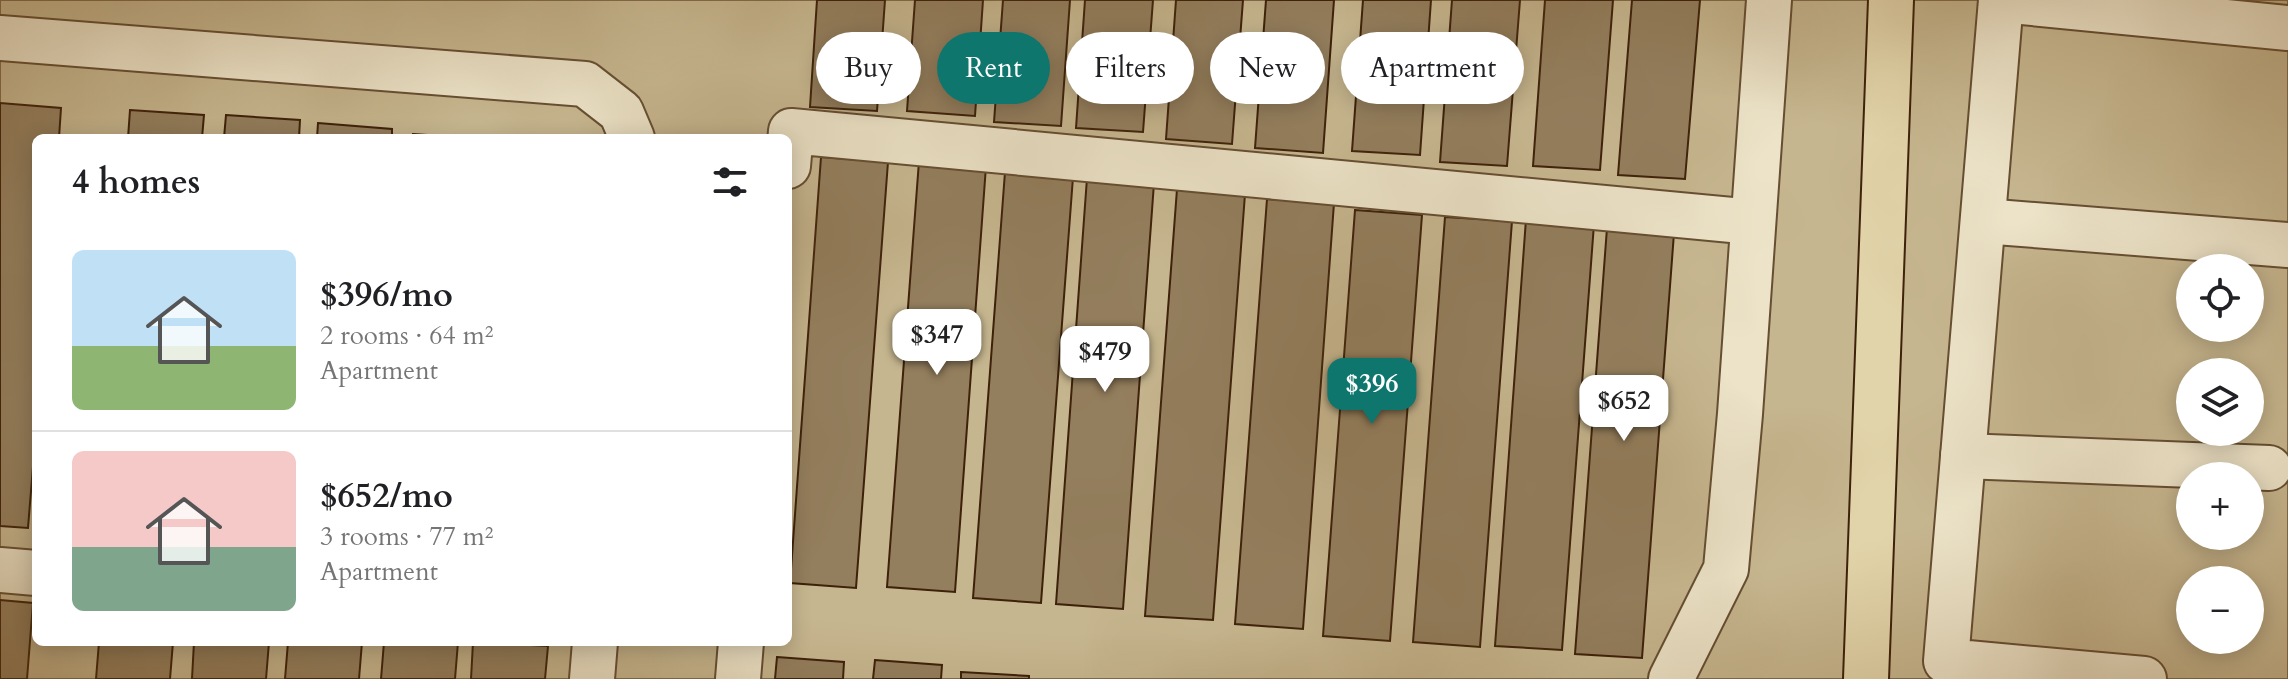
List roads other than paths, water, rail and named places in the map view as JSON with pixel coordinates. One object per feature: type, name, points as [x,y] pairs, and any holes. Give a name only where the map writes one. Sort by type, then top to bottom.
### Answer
[{"type":"main road","points":[[1866,679],[1891,0]]},
{"type":"street","points":[[1671,679],[1726,569],[1769,0]]},
{"type":"street","points":[[2144,679],[1946,661],[2001,0],[2288,28]]},
{"type":"street","points":[[0,38],[585,84],[621,112],[630,134]]},
{"type":"street","points":[[791,134],[791,131],[1753,222]]},
{"type":"street","points":[[1983,221],[2288,245]]},
{"type":"street","points":[[1963,456],[2269,468]]},
{"type":"street","points":[[0,570],[32,573]]},
{"type":"street","points":[[592,679],[595,646]]},
{"type":"street","points":[[738,679],[741,646]]}]
